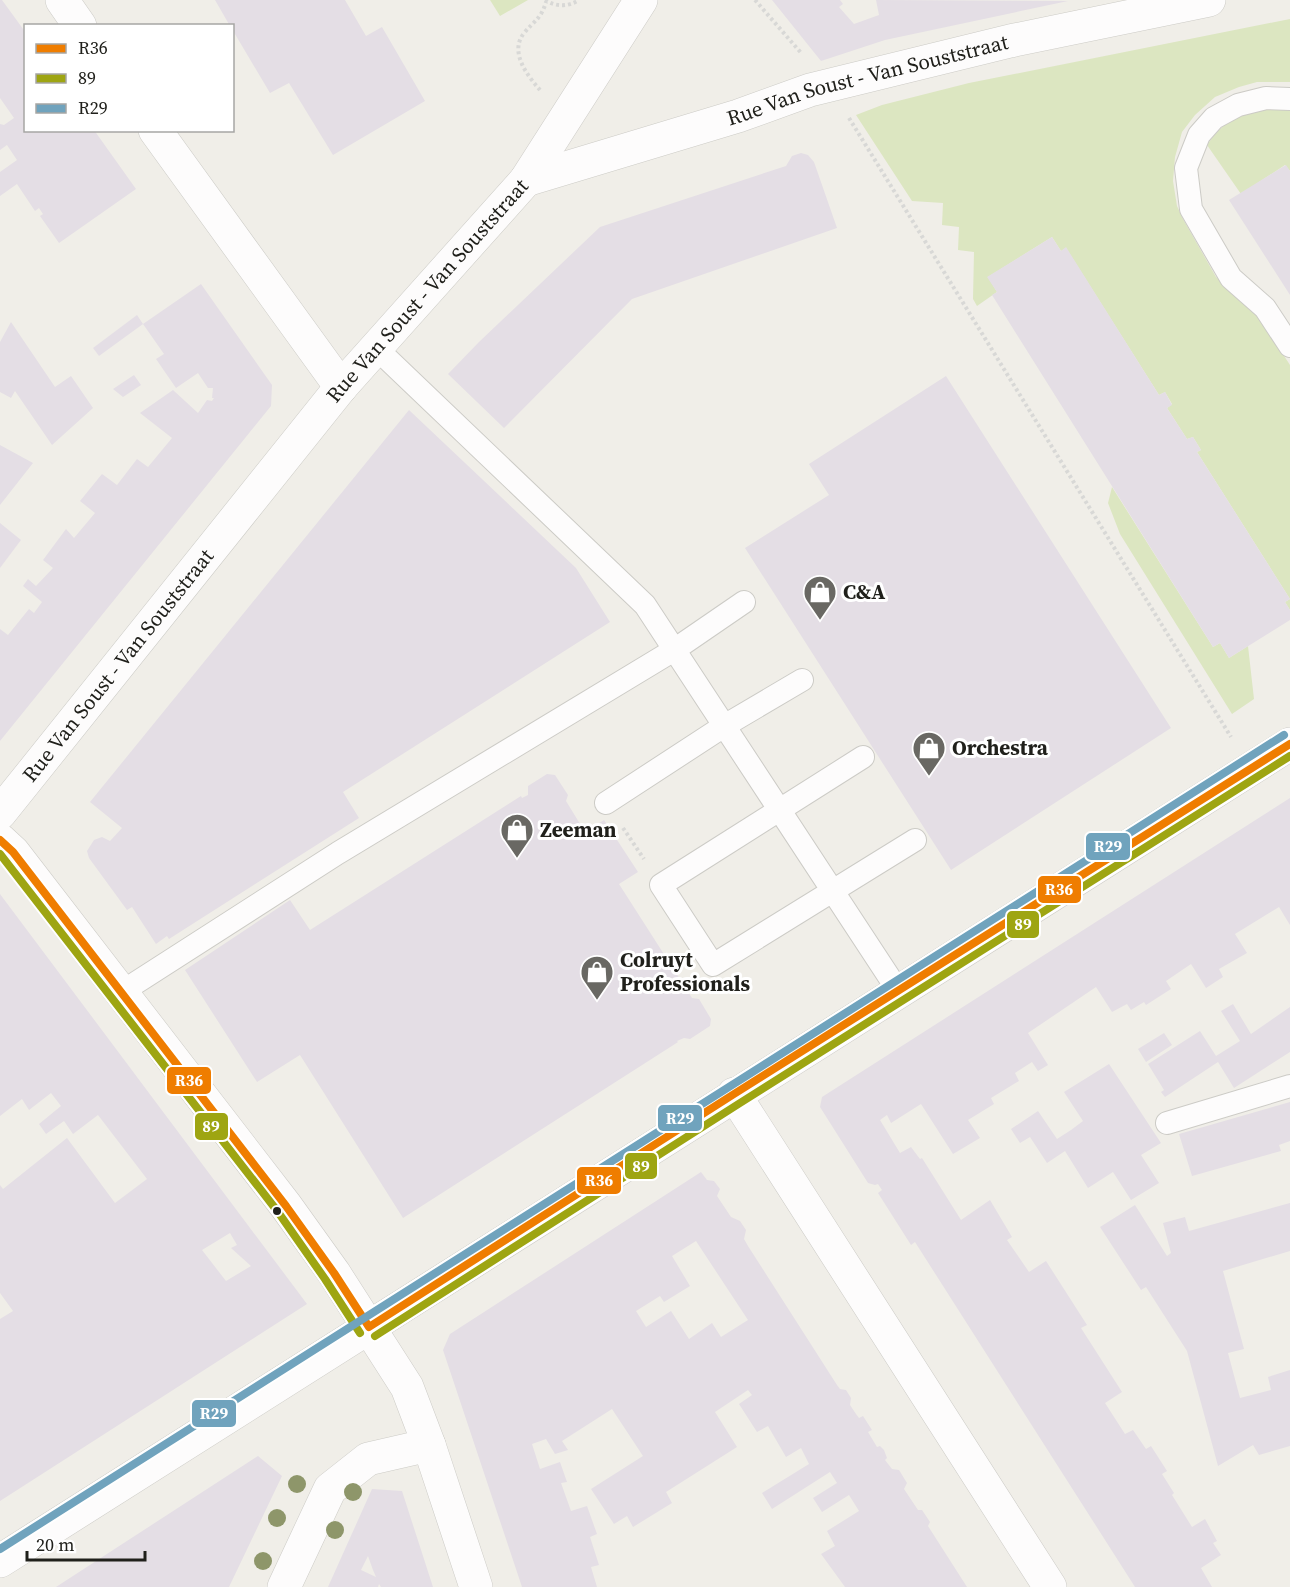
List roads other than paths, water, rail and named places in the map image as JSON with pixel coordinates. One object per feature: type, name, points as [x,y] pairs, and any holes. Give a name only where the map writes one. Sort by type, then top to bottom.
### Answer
[{"type":"street","points":[[62,0],[79,24]]},
{"type":"street","points":[[526,180],[641,0]]},
{"type":"street","name":"Rue Van Soust - Van Souststraat","points":[[0,813],[342,387],[526,180],[738,116],[810,90],[1010,41],[1209,0]]},
{"type":"street","points":[[156,132],[342,387]]},
{"type":"street","points":[[0,1561],[734,1094],[1290,744]]},
{"type":"street","points":[[0,840],[13,852],[286,1206],[334,1273],[407,1387],[429,1445],[476,1587]]},
{"type":"street","points":[[734,1094],[1050,1587]]},
{"type":"street","points":[[284,1587],[330,1489],[368,1459],[429,1445]]},
{"type":"lane","points":[[1290,99],[1266,98],[1248,102],[1214,118],[1199,135],[1186,168],[1191,209],[1231,278],[1265,308],[1290,346]]},
{"type":"lane","points":[[376,348],[645,605],[899,992]]},
{"type":"lane","points":[[120,993],[338,853],[674,650],[744,602]]},
{"type":"lane","points":[[606,803],[724,726],[802,680]]},
{"type":"lane","points":[[863,758],[661,885],[713,965],[915,840]]},
{"type":"lane","points":[[1167,1123],[1290,1086]]},
{"type":"place","name":"C&A","points":[[820,621]]},
{"type":"place","name":"Orchestra","points":[[929,777]]},
{"type":"place","name":"Zeeman","points":[[517,859]]},
{"type":"place","name":"Colruyt Professionals","points":[[597,1001]]}]
